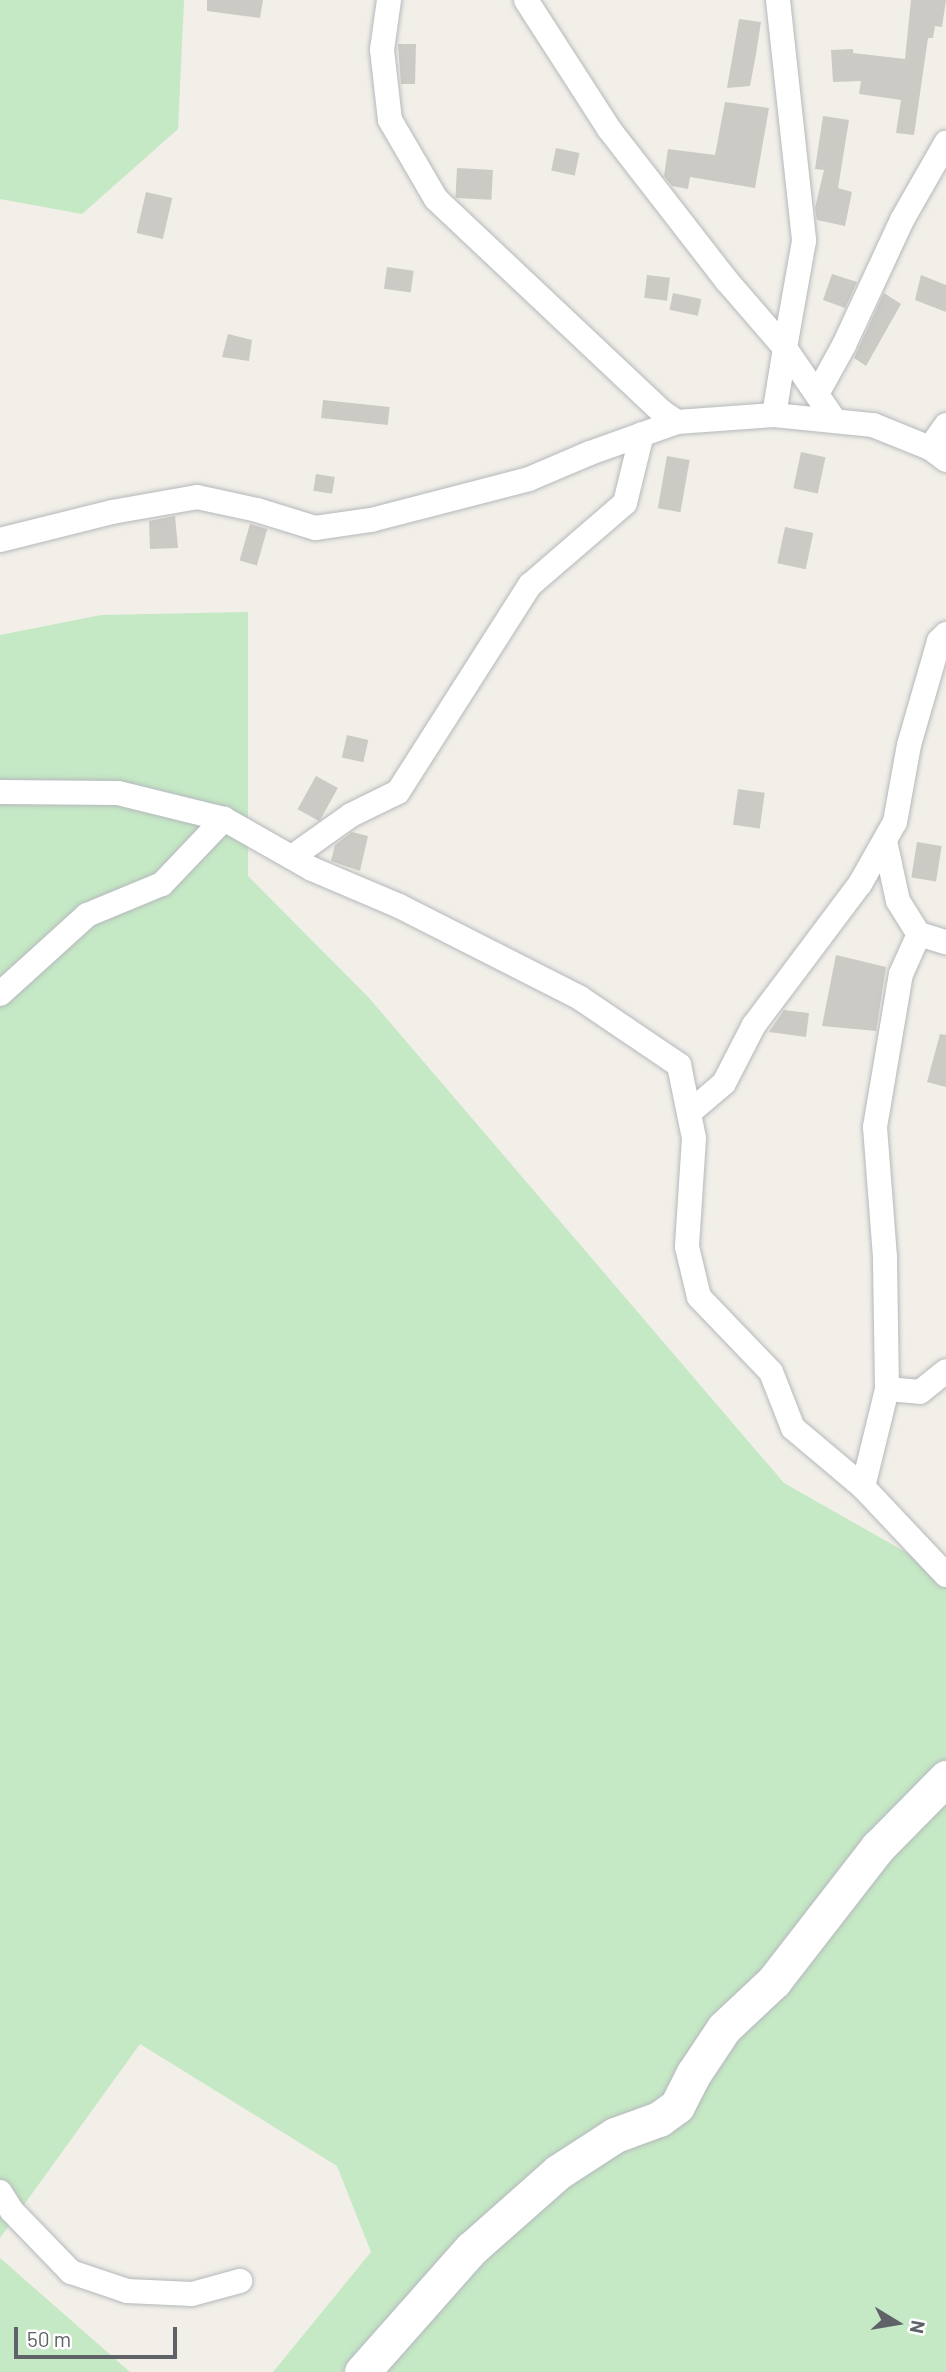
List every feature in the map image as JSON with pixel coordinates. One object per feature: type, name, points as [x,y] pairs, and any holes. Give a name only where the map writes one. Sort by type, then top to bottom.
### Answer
[{"type":"street","points":[[389,0],[382,50],[390,120],[436,199],[662,412],[677,422]]},
{"type":"street","points":[[526,0],[609,129],[727,281],[785,348],[835,421]]},
{"type":"street","points":[[774,415],[804,241],[778,0]]},
{"type":"street","points":[[817,394],[844,345],[902,220],[946,143]]},
{"type":"street","points":[[0,540],[112,513],[197,497],[257,510],[315,527],[371,520],[529,479],[677,422],[774,415],[873,425],[938,454],[946,425]]},
{"type":"street","points":[[292,857],[351,815],[398,792],[530,585],[625,503],[642,435]]},
{"type":"street","points":[[689,1112],[724,1083],[754,1025],[860,884],[885,841],[895,822],[909,745],[939,641],[946,634]]},
{"type":"street","points":[[0,792],[118,793],[223,819],[292,857],[399,906],[602,1012],[680,1065],[694,1138],[687,1247],[699,1297],[771,1373],[793,1428],[863,1487],[946,1575]]},
{"type":"street","points":[[0,994],[87,915],[162,884],[223,819]]},
{"type":"street","points":[[885,841],[898,901],[919,934],[946,942]]},
{"type":"street","points":[[863,1487],[887,1388],[884,1257],[875,1127],[901,974],[919,934]]},
{"type":"street","points":[[920,1392],[946,1371]]},
{"type":"street","points":[[887,1388],[946,1393]]},
{"type":"street","points":[[362,2372],[471,2249],[558,2172],[615,2135],[659,2119],[677,2106],[694,2073],[724,2028],[774,1981],[878,1847],[946,1778]]},
{"type":"street","points":[[0,2192],[12,2211],[71,2272],[127,2291],[192,2294],[240,2281]]},
{"type":"green space","points":[[0,0],[184,0],[178,129],[82,214],[0,199]]},
{"type":"green space","points":[[248,612],[248,876],[369,998],[784,1483],[946,1575],[946,2372],[273,2372],[371,2252],[337,2166],[140,2044],[0,2238],[0,635],[101,615]]},
{"type":"green space","points":[[0,2258],[130,2372],[0,2372]]},
{"type":"building","points":[[207,0],[263,0],[260,18],[207,11]]},
{"type":"building","points":[[911,0],[946,0],[942,27],[935,26],[933,38],[928,38],[914,135],[896,133],[901,100],[859,94],[861,81],[833,82],[831,50],[853,49],[853,53],[905,59]]},
{"type":"building","points":[[739,19],[761,22],[756,54],[750,86],[727,88]]},
{"type":"building","points":[[398,44],[416,44],[415,84],[401,84]]},
{"type":"building","points":[[725,102],[769,108],[755,188],[690,177],[688,189],[672,186],[664,176],[668,149],[715,155]]},
{"type":"building","points":[[823,116],[849,120],[838,188],[852,192],[845,226],[817,220],[815,208],[824,170],[815,169]]},
{"type":"building","points":[[556,148],[579,153],[575,175],[551,170]]},
{"type":"building","points":[[457,168],[493,170],[491,200],[455,198]]},
{"type":"building","points":[[146,192],[172,198],[163,239],[137,233]]},
{"type":"building","points":[[387,267],[414,271],[411,293],[384,289]]},
{"type":"building","points":[[832,274],[857,282],[845,308],[823,300]]},
{"type":"building","points":[[647,275],[670,278],[667,301],[644,298]]},
{"type":"building","points":[[921,275],[946,285],[946,312],[915,300]]},
{"type":"building","points":[[673,293],[701,299],[698,316],[669,310]]},
{"type":"building","points":[[884,293],[901,304],[866,366],[854,358]]},
{"type":"building","points":[[228,334],[252,340],[249,361],[222,357]]},
{"type":"building","points":[[323,400],[390,407],[388,425],[321,418]]},
{"type":"building","points":[[801,452],[825,457],[818,493],[793,488]]},
{"type":"building","points":[[667,456],[690,460],[680,512],[658,508]]},
{"type":"building","points":[[316,474],[335,477],[332,494],[313,491]]},
{"type":"building","points":[[175,516],[178,548],[150,549],[149,521]]},
{"type":"building","points":[[250,524],[267,529],[257,565],[240,561]]},
{"type":"building","points":[[785,527],[813,533],[806,569],[777,563]]},
{"type":"building","points":[[347,735],[368,740],[363,762],[342,757]]},
{"type":"building","points":[[316,776],[338,788],[319,821],[298,809]]},
{"type":"building","points":[[738,789],[765,793],[760,828],[733,825]]},
{"type":"building","points":[[352,832],[368,836],[360,871],[331,861],[335,845]]},
{"type":"building","points":[[917,842],[942,846],[936,881],[911,878]]},
{"type":"building","points":[[836,955],[886,967],[876,1031],[822,1026]]},
{"type":"building","points":[[784,1010],[809,1013],[806,1037],[769,1032]]},
{"type":"building","points":[[940,1034],[946,1035],[946,1087],[927,1082]]}]
